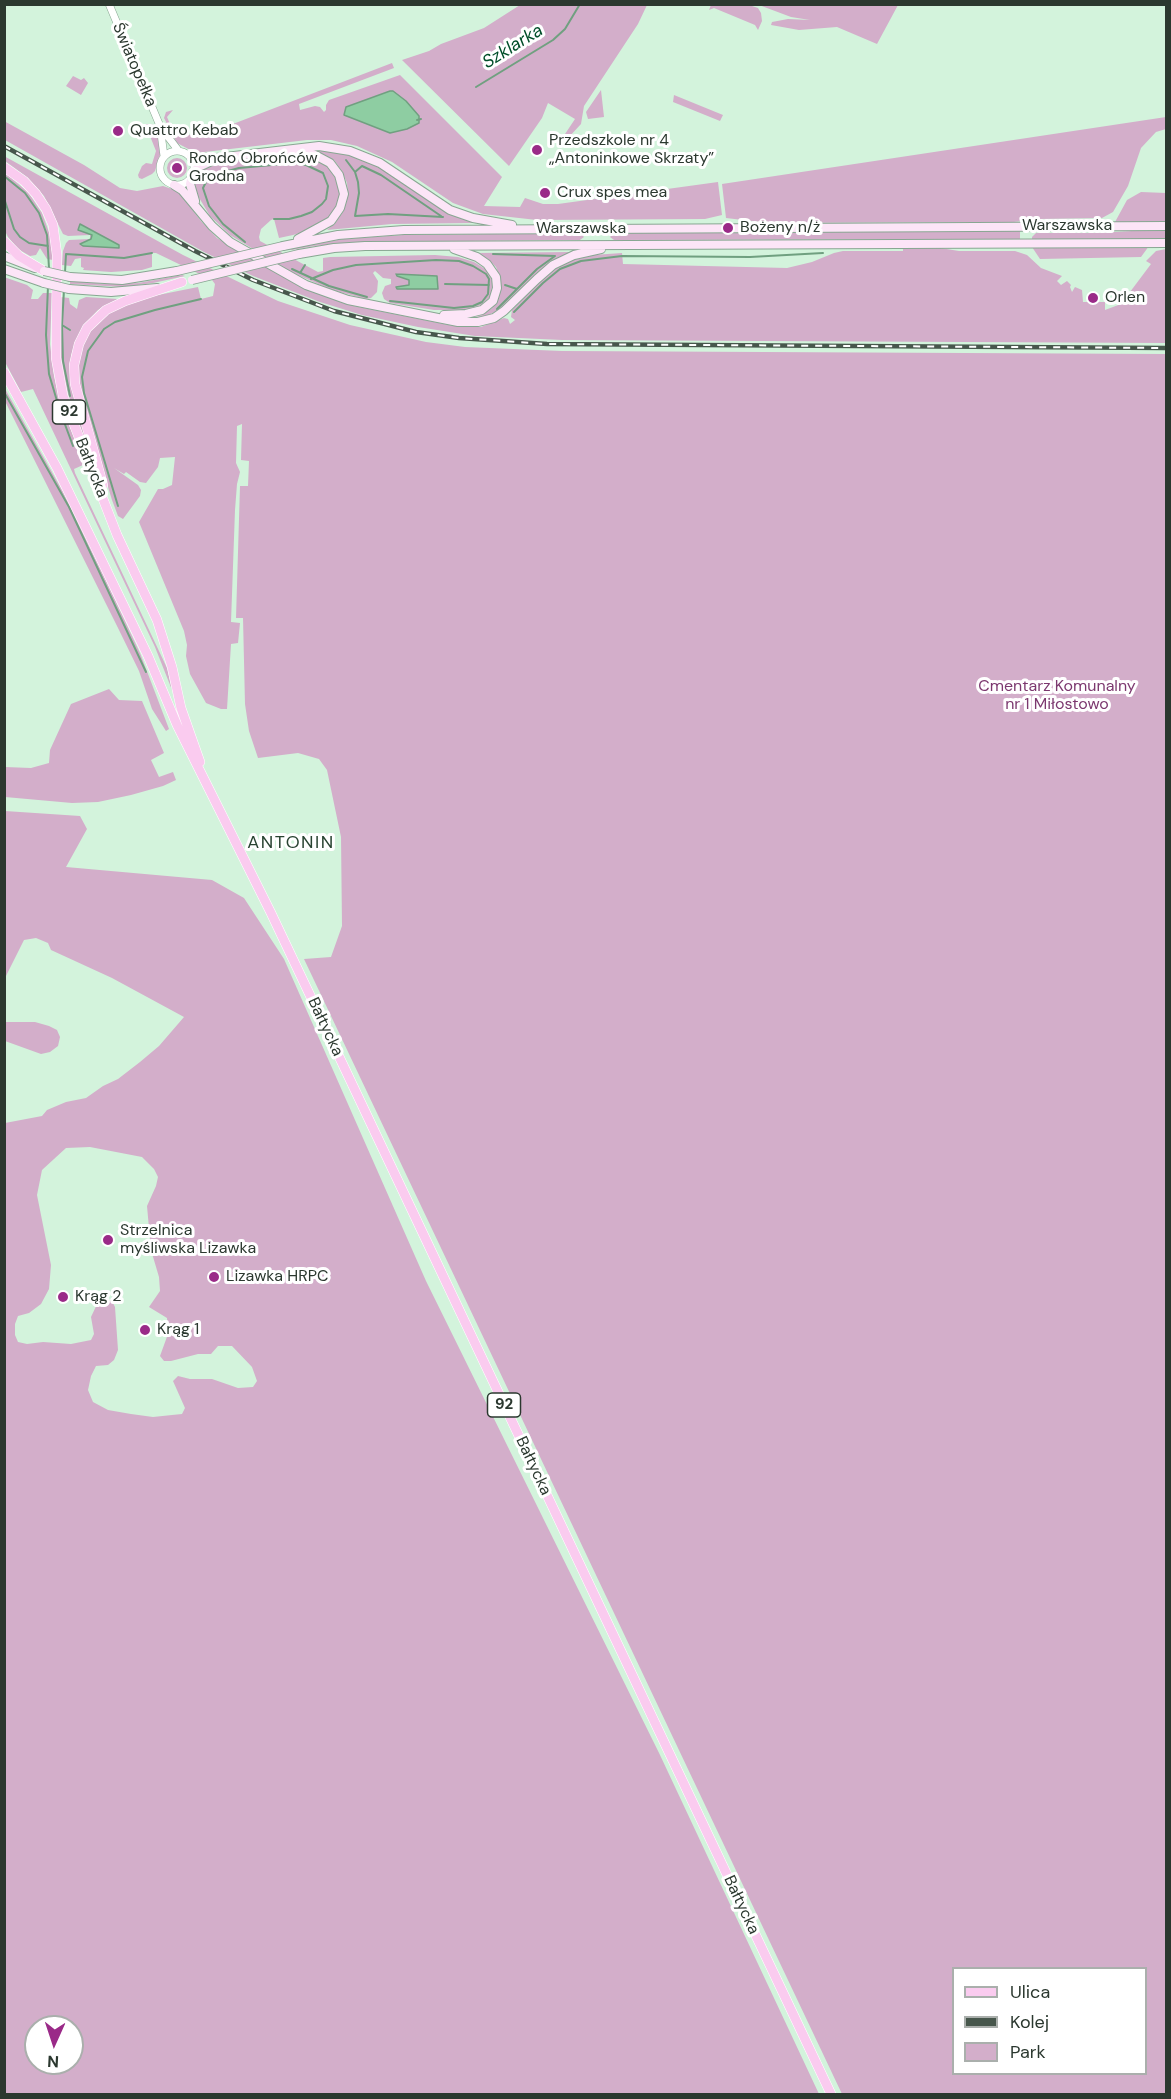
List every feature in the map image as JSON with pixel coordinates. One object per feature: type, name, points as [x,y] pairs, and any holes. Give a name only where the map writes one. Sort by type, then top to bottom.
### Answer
[{"type":"main road","points":[[191,158],[217,158],[319,146],[350,151],[380,163],[450,210],[473,218],[536,229]]},
{"type":"main road","points":[[283,246],[317,231],[331,221],[340,208],[344,194],[339,175],[330,163],[315,155],[289,150]]},
{"type":"main road","points":[[195,204],[190,184],[193,174],[199,167],[217,158]]},
{"type":"main road","name":"Bałtycka","points":[[4,167],[24,181],[36,194],[46,209],[54,229],[57,255],[55,343],[58,376],[69,413],[110,517],[165,641],[179,702],[200,759],[202,774]]},
{"type":"main road","points":[[174,185],[183,190],[212,226],[230,242],[306,285],[355,302],[463,323],[490,320],[504,311],[542,274],[563,259],[599,249],[637,245]]},
{"type":"main road","points":[[1026,226],[1026,243]]},
{"type":"main road","name":"Warszawska","points":[[4,256],[44,271],[70,276],[122,280],[177,271],[326,237],[388,230],[1167,226]]},
{"type":"main road","points":[[4,241],[19,256],[44,271]]},
{"type":"main road","name":"Warszawska","points":[[4,269],[69,289],[129,291],[192,280],[299,254],[344,247],[1167,243]]},
{"type":"main road","points":[[422,314],[460,315],[479,312],[488,306],[497,292],[496,277],[485,262],[461,251],[436,246]]},
{"type":"main road","points":[[110,517],[75,384],[76,353],[87,328],[106,310],[125,301],[182,282]]},
{"type":"main road","name":"Bałtycka","points":[[4,372],[62,479],[151,662],[177,725],[276,924],[831,2094]]},
{"type":"street","name":"Światopełka","points":[[109,4],[160,126],[178,150]]},
{"type":"street","name":"Światopełka","points":[[160,126],[164,156]]},
{"type":"street","points":[[178,150],[191,158],[194,163],[193,174],[184,183],[174,185],[166,181],[160,173],[160,165],[164,156],[178,150]]},
{"type":"green space","points":[[520,5],[647,5],[638,24],[584,106],[581,124],[569,137],[565,134],[575,119],[548,103],[542,118],[509,166],[402,60],[484,28]]},
{"type":"green space","points":[[711,5],[749,5],[758,8],[762,21],[758,30],[755,25],[714,8],[709,10]]},
{"type":"green space","points":[[759,5],[898,5],[877,44],[837,27],[799,30],[771,25],[772,22],[788,19],[810,20],[791,17]]},
{"type":"green space","points":[[392,63],[394,68],[299,104],[300,110],[315,106],[320,107],[324,112],[329,100],[400,75],[502,177],[484,206],[520,207],[525,198],[543,204],[558,204],[718,182],[722,215],[705,219],[537,220],[483,214],[453,203],[392,162],[357,146],[331,140],[307,140],[196,153],[177,143],[164,118],[166,112],[173,110],[167,117],[173,131],[199,137]]},
{"type":"green space","points":[[73,76],[81,80],[84,78],[88,83],[81,95],[66,86]]},
{"type":"green space","points":[[601,90],[604,117],[588,119],[586,112]]},
{"type":"green space","points":[[674,95],[723,115],[720,121],[673,102]]},
{"type":"green space","points":[[1166,117],[1166,129],[1156,132],[1141,148],[1128,186],[1113,212],[1102,218],[1039,219],[1014,222],[768,223],[726,218],[722,184]]},
{"type":"green space","points":[[4,121],[84,165],[120,188],[137,191],[163,186],[178,191],[217,238],[305,289],[354,306],[454,326],[481,327],[504,318],[508,319],[510,324],[515,320],[511,317],[512,310],[551,271],[572,260],[593,255],[622,253],[623,264],[787,268],[843,251],[903,251],[903,247],[934,247],[959,251],[1015,251],[1027,255],[1041,268],[1062,276],[1057,281],[1061,285],[1067,281],[1071,285],[1072,292],[1075,287],[1082,290],[1083,302],[1105,302],[1105,310],[1121,304],[1151,264],[1146,261],[1156,251],[1166,249],[1166,343],[562,340],[475,336],[418,327],[362,315],[320,302],[253,276],[204,252],[5,140]]},
{"type":"green space","points":[[145,124],[155,126],[162,149],[155,171],[142,179],[138,175],[142,166],[146,163],[152,164],[156,151],[149,129]]},
{"type":"green space","points":[[315,150],[346,154],[372,163],[445,211],[474,223],[392,224],[327,230],[343,212],[348,196],[347,183],[334,160]]},
{"type":"green space","points":[[290,155],[312,158],[326,165],[338,180],[339,202],[329,218],[310,230],[293,235],[279,238],[274,219],[271,220],[261,229],[260,241],[318,272],[323,271],[323,258],[330,257],[435,255],[458,257],[474,262],[487,270],[493,283],[490,297],[481,305],[466,310],[434,310],[390,303],[384,299],[382,293],[385,286],[391,284],[391,279],[383,278],[375,271],[373,273],[378,281],[377,292],[371,298],[366,299],[332,290],[291,272],[230,235],[210,216],[195,191],[194,180],[201,169],[231,161]]},
{"type":"green space","name":"Cmentarz Komunalny nr 1 Miłostowo","points":[[4,156],[183,255],[278,301],[350,325],[426,342],[465,347],[562,351],[1166,354],[1166,2094],[842,2094],[304,959],[331,957],[342,926],[341,837],[327,770],[319,759],[298,753],[258,758],[249,731],[245,704],[243,618],[236,618],[240,486],[248,486],[249,461],[241,460],[242,424],[237,426],[236,463],[240,472],[235,510],[231,622],[240,623],[238,643],[231,644],[227,709],[206,703],[190,674],[184,631],[139,522],[158,489],[172,485],[175,457],[160,458],[158,467],[146,483],[114,468],[138,485],[141,490],[140,496],[123,519],[118,516],[112,500],[80,396],[77,378],[80,351],[92,327],[112,310],[153,296],[198,287],[201,299],[213,296],[215,284],[212,280],[156,253],[152,253],[152,267],[142,270],[111,272],[83,270],[81,258],[75,259],[71,266],[62,265],[66,243],[69,240],[90,239],[90,235],[68,236],[63,234],[44,196],[27,177],[5,161]]},
{"type":"green space","name":"Rondo Obrońców Grodna","points":[[173,158],[181,158],[187,164],[187,172],[181,178],[173,178],[167,172],[167,164]]},
{"type":"green space","points":[[5,173],[28,192],[42,213],[50,235],[53,260],[47,259],[40,248],[36,255],[30,256],[18,249],[8,237],[5,231]]},
{"type":"green space","points":[[1141,192],[1166,193],[1166,222],[1115,222],[1127,200]]},
{"type":"green space","points":[[1166,229],[1166,239],[1032,239],[1036,233],[1097,233]]},
{"type":"green space","points":[[1020,230],[1020,239],[614,240],[610,237],[614,233]]},
{"type":"green space","points":[[580,233],[584,237],[580,240],[358,242],[289,249],[343,239],[403,235]]},
{"type":"green space","points":[[1149,246],[1141,257],[1040,259],[1032,247]]},
{"type":"green space","points":[[570,252],[545,266],[499,310],[480,319],[469,319],[482,315],[492,308],[501,291],[501,280],[496,267],[488,259],[476,253]]},
{"type":"green space","points":[[185,276],[123,287],[70,284],[70,281],[107,284],[138,283]]},
{"type":"green space","points":[[4,277],[27,285],[33,290],[31,299],[38,299],[43,293],[52,293],[50,344],[54,376],[60,401],[85,467],[83,465],[74,469],[75,473],[167,668],[172,690],[155,647],[33,389],[21,392],[5,362]]},
{"type":"green space","points":[[61,297],[69,298],[70,304],[77,309],[79,300],[86,297],[118,299],[98,310],[85,324],[75,342],[71,356],[71,386],[90,453],[63,374],[60,355]]},
{"type":"green space","points":[[4,387],[71,506],[140,653],[169,729],[166,731],[152,709],[139,671],[5,401]]},
{"type":"green space","points":[[109,689],[119,700],[142,701],[164,753],[151,760],[159,777],[173,772],[176,780],[163,786],[98,802],[72,803],[5,797],[5,767],[31,768],[49,763],[50,750],[71,704]]},
{"type":"green space","points":[[5,811],[80,816],[87,829],[66,867],[212,880],[244,898],[284,959],[426,1281],[660,1755],[819,2094],[5,2094],[5,1123],[42,1116],[47,1110],[66,1102],[86,1098],[118,1079],[140,1062],[159,1046],[184,1017],[112,978],[51,950],[48,943],[36,938],[24,940],[5,978]],"holes":[[[90,1147],[142,1157],[154,1169],[158,1177],[147,1206],[151,1250],[159,1277],[160,1291],[149,1307],[167,1318],[168,1334],[160,1356],[164,1361],[171,1361],[198,1354],[211,1354],[218,1346],[232,1346],[252,1367],[257,1381],[253,1387],[238,1388],[212,1379],[190,1379],[178,1376],[173,1381],[185,1408],[182,1414],[153,1417],[108,1410],[93,1402],[88,1390],[96,1366],[108,1365],[114,1360],[118,1350],[115,1307],[112,1301],[99,1300],[91,1317],[94,1334],[91,1340],[71,1344],[43,1342],[27,1344],[18,1342],[15,1335],[18,1316],[29,1313],[41,1304],[49,1289],[51,1265],[37,1195],[42,1170],[66,1148]]]},
{"type":"green space","points":[[4,1022],[35,1022],[49,1026],[57,1030],[60,1037],[58,1046],[50,1052],[41,1054],[5,1041]]},
{"type":"shaded area","points":[[390,91],[406,101],[419,116],[419,123],[390,133],[344,115],[346,107]]},
{"type":"shaded area","points":[[80,224],[119,245],[119,248],[83,246],[80,244],[91,239],[92,235],[78,230]]},
{"type":"shaded area","points":[[396,274],[437,276],[438,289],[397,289],[396,287],[409,285],[409,280]]},
{"type":"waterway","name":"Szklarka","points":[[476,87],[553,40],[565,29],[580,4]]},
{"type":"waterway","name":"Szklarka","points":[[417,120],[421,119]]},
{"type":"waterway","points":[[346,160],[355,172],[358,182],[359,193],[355,216],[388,214],[443,217]]},
{"type":"waterway","points":[[245,242],[223,224],[209,206],[203,188],[209,176],[239,168],[294,163],[306,165],[323,173],[328,186],[326,199],[322,204],[312,212],[301,216],[274,219]]},
{"type":"waterway","points":[[355,172],[362,166],[381,175],[441,216]]},
{"type":"waterway","points":[[4,176],[25,193],[39,213],[47,235],[49,268]]},
{"type":"waterway","points":[[4,198],[14,229],[20,237],[29,243],[48,246]]},
{"type":"waterway","points":[[65,272],[66,254],[124,258],[152,253]]},
{"type":"waterway","points":[[514,312],[560,269],[581,261],[622,256],[750,257],[823,253]]},
{"type":"waterway","points":[[493,254],[555,256],[537,269],[497,309]]},
{"type":"waterway","points":[[311,279],[333,270],[356,265],[436,260],[459,261],[473,266],[486,274],[489,279],[488,294],[482,302],[473,306],[454,308],[390,301]]},
{"type":"waterway","points":[[300,273],[305,265]]},
{"type":"waterway","points":[[292,269],[329,286],[367,297]]},
{"type":"waterway","points":[[445,284],[489,285]]},
{"type":"waterway","points":[[505,285],[517,289]]},
{"type":"waterway","points":[[48,286],[46,335],[49,374],[73,446]]},
{"type":"waterway","points":[[64,290],[62,325],[70,330]]},
{"type":"waterway","points":[[118,506],[84,393],[82,377],[88,351],[104,329],[115,322],[201,299]]},
{"type":"waterway","points":[[62,325],[63,361],[70,396]]},
{"type":"waterway","points":[[4,392],[69,507],[146,672]]},
{"type":"railway","points":[[4,146],[195,251],[253,280],[334,311],[416,332],[459,338],[547,344],[1166,348]]},
{"type":"place","name":"Quattro Kebab","points":[[118,131]]},
{"type":"place","name":"Przedszkole nr 4 „Antoninkowe Skrzaty”","points":[[537,150]]},
{"type":"place","name":"Rondo Obrońców Grodna","points":[[177,168]]},
{"type":"place","name":"Crux spes mea","points":[[545,193]]},
{"type":"place","name":"Bożeny n/ż","points":[[728,228]]},
{"type":"place","name":"Orlen","points":[[1093,298]]},
{"type":"place","name":"Strzelnica myśliwska Lizawka","points":[[108,1240]]},
{"type":"place","name":"Lizawka HRPC","points":[[214,1277]]},
{"type":"place","name":"Krąg 2","points":[[63,1297]]},
{"type":"place","name":"Krąg 1","points":[[145,1330]]},
{"type":"district","name":"ANTONIN","points":[[291,843]]}]
